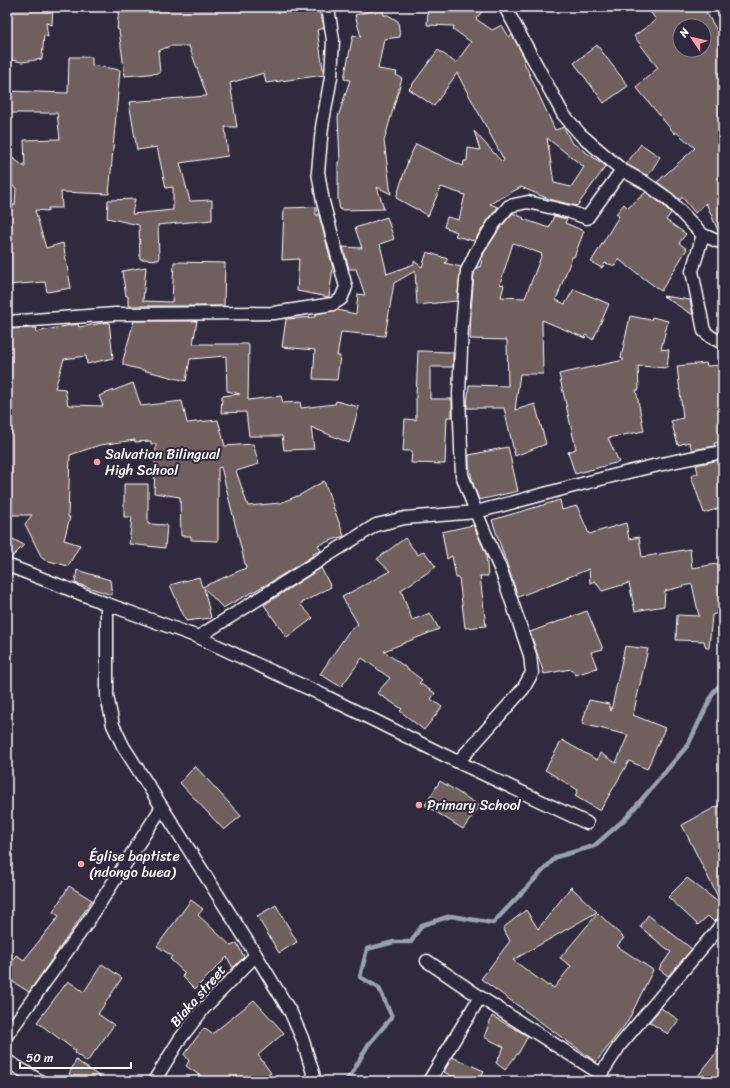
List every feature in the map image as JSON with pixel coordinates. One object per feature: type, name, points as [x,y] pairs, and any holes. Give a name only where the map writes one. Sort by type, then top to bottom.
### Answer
[{"type":"street","points":[[7,322],[115,314],[274,313],[333,304],[341,299],[346,287],[323,202],[318,172],[322,127],[331,77],[332,40],[328,7]]},
{"type":"street","points":[[505,7],[564,114],[580,134],[622,170],[644,182],[668,199],[703,236],[717,241],[723,240]]},
{"type":"street","points":[[458,762],[524,690],[532,673],[530,655],[502,573],[462,475],[459,387],[462,326],[467,271],[476,252],[494,224],[509,206],[528,202],[588,218],[622,170]]},
{"type":"street","points":[[703,236],[692,271],[704,331],[711,337],[723,343]]},
{"type":"street","points":[[198,636],[376,525],[405,518],[476,512],[618,475],[723,452]]},
{"type":"street","points":[[7,565],[107,604],[198,636],[587,823]]},
{"type":"street","points":[[107,604],[107,696],[113,725],[123,746],[256,955],[291,1013],[302,1038],[313,1077]]},
{"type":"street","points":[[7,1035],[85,926],[162,807]]},
{"type":"street","points":[[427,961],[480,997],[606,1077],[620,1044],[723,923]]},
{"type":"street","name":"Biaka street","points":[[154,1081],[180,1039],[204,1008],[256,955]]},
{"type":"street","points":[[429,1081],[480,997]]},
{"type":"street","points":[[7,1060],[40,1081]]},
{"type":"building","points":[[7,7],[53,7],[52,25],[46,23],[48,37],[44,35],[42,59],[22,62],[7,59]]},
{"type":"building","points":[[119,7],[317,7],[324,28],[317,30],[324,75],[266,83],[264,73],[230,83],[237,127],[225,127],[228,156],[180,163],[190,201],[212,200],[212,220],[158,225],[159,260],[140,259],[139,225],[107,218],[108,200],[135,199],[132,214],[173,210],[173,187],[166,188],[157,147],[137,150],[129,102],[207,96],[189,46],[170,46],[158,51],[160,73],[125,76],[119,30],[117,29]]},
{"type":"building","points":[[428,7],[486,7],[476,19],[492,30],[502,25],[509,37],[512,35],[525,59],[523,60],[555,130],[564,127],[571,142],[606,166],[577,206],[549,199],[521,187],[490,204],[498,207],[474,241],[455,236],[457,232],[444,227],[447,217],[459,220],[465,195],[441,187],[428,216],[419,209],[416,209],[396,198],[409,158],[416,144],[463,166],[464,161],[467,161],[468,148],[480,150],[474,131],[502,162],[504,160],[457,73],[434,106],[409,89],[438,50],[456,63],[471,42],[453,29],[454,26],[427,25]],"holes":[[[547,138],[584,167],[571,187],[554,183]]]},
{"type":"building","points":[[647,7],[703,7],[710,18],[672,18],[672,58],[712,58],[712,22],[718,32],[723,28],[723,233],[719,233],[706,203],[695,213],[682,197],[680,200],[657,182],[695,148],[676,132],[675,134],[636,87],[658,68],[634,36],[656,20]]},
{"type":"building","points":[[382,8],[384,15],[388,15],[398,21],[400,37],[384,39],[378,69],[397,72],[396,75],[402,78],[384,141],[391,194],[377,187],[384,209],[340,210],[338,199],[338,162],[340,161],[338,117],[350,80],[344,79],[353,35],[361,37],[355,15]]},
{"type":"building","points":[[597,45],[628,86],[604,103],[574,63]]},
{"type":"building","points":[[69,57],[92,57],[92,65],[120,70],[109,194],[61,192],[62,208],[48,208],[48,211],[35,210],[46,248],[63,243],[71,288],[47,292],[45,282],[7,285],[7,206],[15,205],[16,188],[7,183],[7,154],[25,167],[24,140],[60,139],[57,113],[7,113],[7,91],[68,93]]},
{"type":"building","points":[[641,144],[660,157],[648,176],[626,164]]},
{"type":"building","points":[[646,192],[671,213],[666,220],[686,234],[679,243],[687,249],[661,291],[618,259],[616,266],[605,263],[602,268],[591,262],[619,216],[616,214],[624,204],[628,208]]},
{"type":"building","points":[[316,207],[316,215],[319,215],[333,268],[329,297],[297,291],[299,259],[282,260],[284,208]]},
{"type":"building","points":[[513,213],[524,218],[523,219],[549,228],[554,216],[567,219],[565,223],[584,231],[574,257],[572,257],[556,300],[565,304],[574,289],[609,304],[593,340],[586,335],[585,338],[542,320],[543,374],[520,374],[515,410],[535,404],[546,444],[515,456],[504,408],[467,408],[469,385],[508,386],[507,340],[470,339],[474,273],[477,267],[480,267],[484,253],[500,228]],"holes":[[[513,243],[542,254],[525,298],[501,297],[504,285],[500,284]]]},
{"type":"building","points":[[387,217],[394,239],[380,244],[387,274],[414,264],[414,261],[422,267],[427,252],[448,259],[445,263],[461,267],[457,301],[417,305],[415,271],[394,283],[385,336],[341,332],[337,356],[340,356],[337,380],[313,379],[315,350],[282,347],[286,319],[315,317],[316,314],[337,310],[356,314],[358,294],[365,295],[356,269],[349,269],[343,247],[362,248],[355,228]]},
{"type":"building","points":[[174,262],[225,263],[224,306],[128,306],[128,296],[126,296],[122,271],[146,267],[143,301],[172,302]]},
{"type":"building","points":[[663,296],[690,300],[693,315]]},
{"type":"building","points":[[630,316],[651,320],[652,317],[668,321],[661,349],[669,350],[667,368],[638,366],[639,390],[636,390],[644,431],[608,438],[619,462],[575,474],[568,452],[576,449],[559,374],[624,360],[621,358]]},
{"type":"building","points":[[134,321],[197,321],[193,344],[249,344],[248,400],[281,396],[283,403],[300,402],[301,408],[335,404],[336,401],[359,407],[349,443],[311,427],[314,449],[284,450],[282,436],[249,436],[246,412],[221,413],[222,396],[240,394],[227,391],[226,356],[190,359],[186,381],[123,365],[123,360]]},
{"type":"building","points":[[109,322],[113,358],[87,364],[86,356],[64,359],[55,388],[65,389],[68,405],[103,406],[99,396],[133,383],[141,406],[182,401],[187,423],[218,420],[225,446],[253,444],[259,464],[236,471],[248,506],[280,503],[300,495],[324,481],[344,536],[318,545],[321,551],[313,554],[314,555],[271,582],[223,608],[204,588],[211,618],[186,621],[170,585],[199,577],[202,587],[246,568],[221,467],[218,468],[218,541],[191,540],[191,536],[181,536],[180,497],[154,493],[156,444],[151,444],[151,441],[135,442],[135,440],[100,445],[70,455],[68,517],[70,517],[64,540],[80,545],[68,566],[42,558],[25,524],[32,515],[7,515],[7,329],[37,328],[36,332],[78,324],[79,327]]},
{"type":"building","points":[[418,351],[453,352],[453,367],[430,367],[430,399],[452,399],[452,417],[447,417],[445,464],[411,463],[412,451],[403,451],[405,419],[416,420]]},
{"type":"building","points":[[706,363],[707,366],[723,365],[723,443],[714,443],[715,446],[692,450],[689,442],[678,445],[671,421],[683,418],[677,366]]},
{"type":"building","points":[[508,447],[518,491],[479,500],[473,484],[469,465],[469,455]]},
{"type":"building","points":[[719,460],[723,475],[723,507],[704,513],[691,476],[698,473],[696,465]]},
{"type":"building","points":[[124,484],[148,484],[148,524],[167,525],[165,548],[129,544],[132,517],[124,517]]},
{"type":"building","points":[[560,500],[562,510],[577,506],[589,534],[626,523],[629,539],[639,537],[642,557],[690,549],[692,568],[723,563],[723,611],[712,615],[709,648],[706,648],[704,641],[676,640],[677,615],[699,616],[692,584],[665,591],[664,606],[635,611],[629,583],[602,591],[595,581],[590,583],[589,569],[518,597],[492,520]]},
{"type":"building","points":[[473,525],[486,553],[488,576],[480,576],[486,626],[465,628],[459,578],[456,578],[452,556],[447,559],[442,532]]},
{"type":"building","points":[[405,538],[418,555],[424,551],[436,567],[401,590],[412,620],[430,613],[439,629],[384,651],[422,680],[419,683],[435,693],[431,699],[442,707],[424,730],[400,711],[402,709],[377,693],[390,678],[362,658],[341,687],[320,674],[349,631],[358,624],[342,597],[390,571],[377,559]]},
{"type":"building","points":[[13,539],[24,545],[11,558],[7,558],[7,545]]},
{"type":"building","points":[[321,568],[331,587],[300,604],[313,618],[287,638],[264,605]]},
{"type":"building","points":[[77,570],[110,580],[112,595],[75,583]]},
{"type":"building","points":[[587,611],[603,649],[591,652],[597,668],[576,675],[571,669],[544,674],[530,632]]},
{"type":"building","points":[[625,646],[648,649],[633,715],[665,728],[647,769],[629,761],[600,811],[575,796],[578,790],[545,770],[562,740],[597,760],[600,753],[616,763],[628,735],[582,724],[589,700],[609,704],[611,711]]},
{"type":"building","points":[[195,766],[241,816],[224,830],[180,783]]},
{"type":"building","points":[[440,781],[480,806],[463,829],[425,805]]},
{"type":"building","points":[[723,803],[723,916],[714,922],[708,916],[698,925],[668,897],[687,878],[722,905],[682,825]]},
{"type":"building","points":[[69,886],[92,900],[29,992],[7,978],[7,969],[16,955],[24,960],[59,916],[53,912]]},
{"type":"building","points":[[571,887],[597,912],[513,960],[548,986],[549,985],[554,988],[571,966],[560,958],[598,913],[624,938],[617,946],[653,970],[628,1021],[596,1062],[481,979],[510,941],[503,928],[526,910],[538,929]]},
{"type":"building","points":[[191,900],[203,909],[198,915],[231,946],[237,943],[244,957],[233,968],[227,957],[195,989],[182,976],[185,973],[170,959],[172,956],[157,946]]},
{"type":"building","points":[[276,905],[297,942],[279,953],[257,916]]},
{"type":"building","points":[[648,915],[692,949],[668,976],[659,969],[671,952],[640,927]]},
{"type":"building","points":[[102,964],[122,978],[98,1014],[114,1025],[87,1062],[75,1053],[76,1051],[37,1022],[68,981],[84,992]]},
{"type":"building","points":[[254,1000],[284,1033],[258,1055],[271,1073],[260,1081],[208,1081],[186,1066],[189,1061],[184,1054],[204,1028],[212,1034]]},
{"type":"building","points":[[661,1008],[679,1020],[668,1034],[649,1022]]},
{"type":"building","points":[[492,1016],[528,1036],[518,1054],[505,1070],[496,1063],[504,1047],[484,1037]]},
{"type":"building","points":[[723,1044],[723,1081],[694,1081]]},
{"type":"building","points":[[452,1057],[484,1071],[480,1081],[461,1081],[444,1072]]},
{"type":"building","points":[[76,1060],[106,1081],[82,1081],[69,1074]]},
{"type":"waterway","points":[[345,1081],[351,1075],[368,1045],[392,1017],[379,988],[360,977],[367,949],[394,942],[411,942],[422,925],[451,916],[493,923],[556,857],[594,846],[626,818],[688,745],[714,691],[723,682]]},
{"type":"place","name":"Salvation Bilingual High School","points":[[97,462]]},
{"type":"place","name":"Primary School","points":[[419,805]]},
{"type":"place","name":"Église baptiste (ndongo buea)","points":[[81,864]]}]
